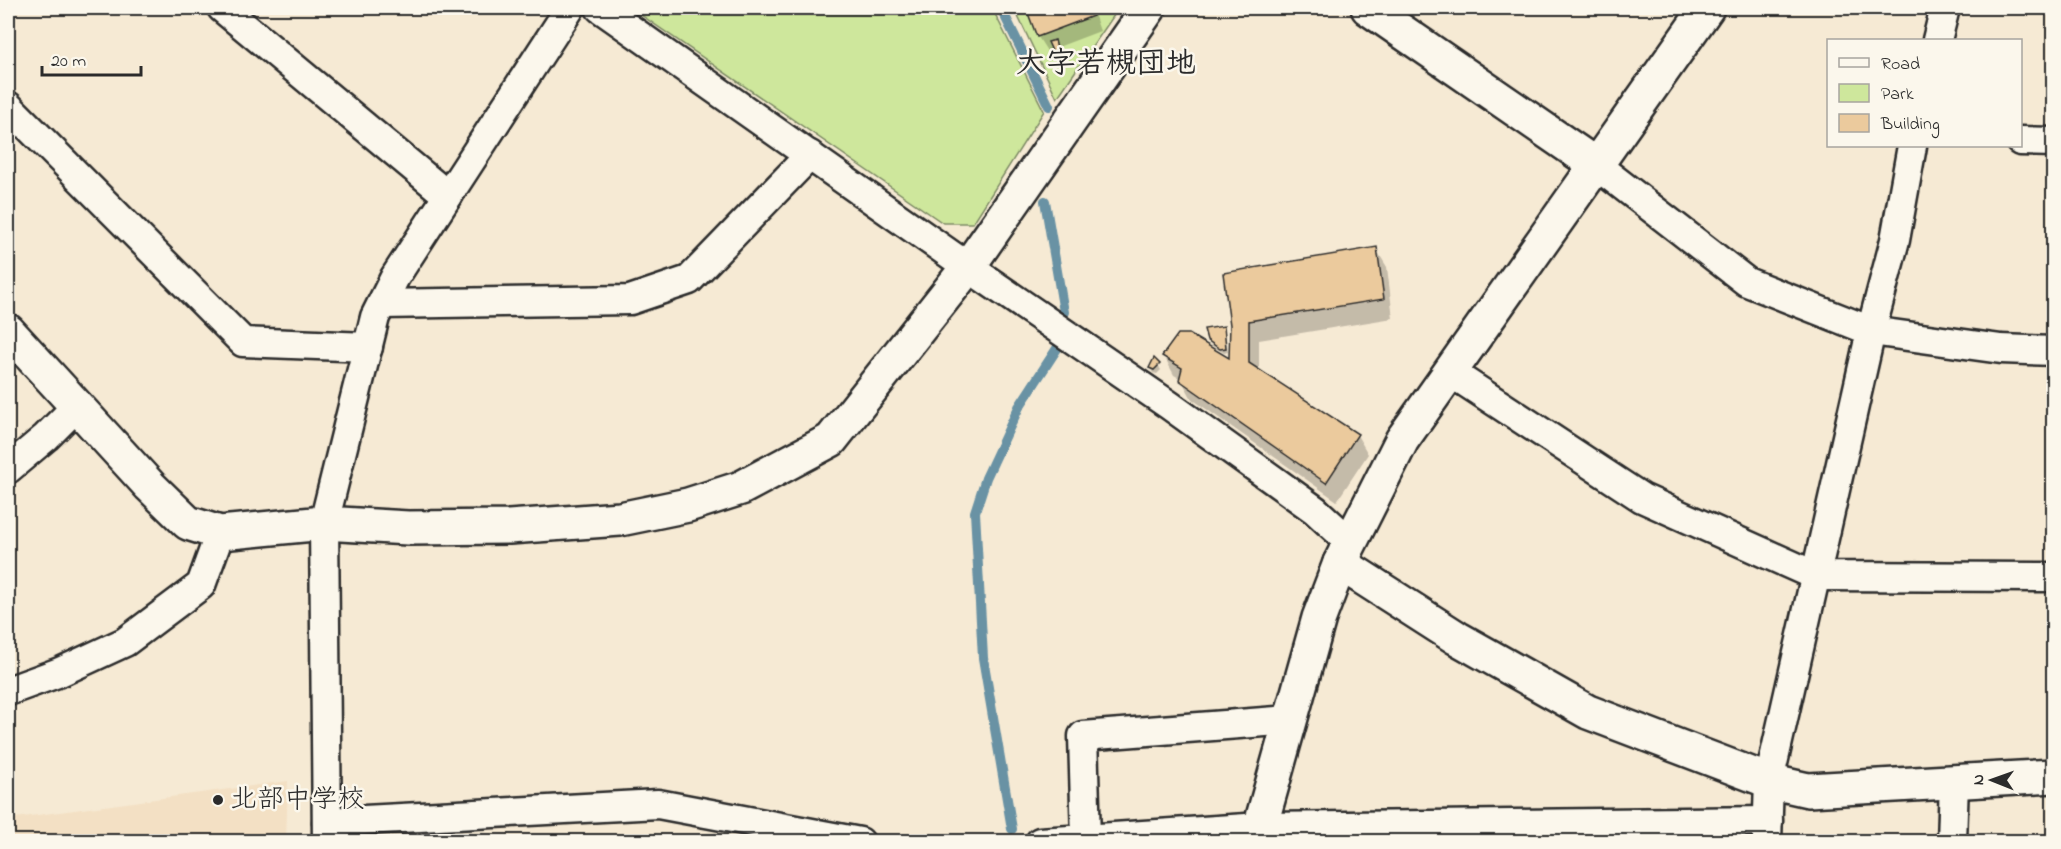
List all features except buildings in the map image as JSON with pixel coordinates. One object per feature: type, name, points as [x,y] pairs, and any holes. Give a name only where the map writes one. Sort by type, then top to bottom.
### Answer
[{"type":"street","points":[[222,8],[448,196]]},
{"type":"street","points":[[570,8],[394,278],[375,317],[324,523],[327,832],[658,804],[860,842]]},
{"type":"street","points":[[600,8],[968,267],[1169,405],[1315,510],[1346,553],[1457,638],[1588,712],[1769,781],[1808,790],[2054,776]]},
{"type":"street","points":[[8,331],[150,486],[188,523],[220,533],[324,523],[408,528],[509,527],[620,519],[688,505],[741,488],[831,440],[968,267],[1149,8]]},
{"type":"street","points":[[1368,8],[1596,165],[1747,282],[1871,331],[2001,349],[2054,351]]},
{"type":"street","points":[[1258,834],[1319,618],[1346,553],[1402,440],[1707,8]]},
{"type":"street","points":[[1937,39],[1945,8]]},
{"type":"street","points":[[8,106],[243,342],[368,346]]},
{"type":"street","points":[[2022,141],[2054,142]]},
{"type":"street","points":[[1040,842],[1258,834],[1767,831],[1769,781],[1871,331],[1895,240],[1912,147]]},
{"type":"street","points":[[382,304],[630,300],[649,294],[689,280],[810,155]]},
{"type":"street","points":[[1450,372],[1642,498],[1816,576],[2054,577]]},
{"type":"street","points":[[8,469],[46,437],[77,406]]},
{"type":"street","points":[[8,691],[60,672],[125,642],[201,585],[220,533]]},
{"type":"street","points":[[1086,839],[1083,736],[1290,720]]},
{"type":"street","points":[[1952,842],[1954,781]]},
{"type":"shaded area","name":"北部中学校","points":[[288,781],[286,841],[8,841],[8,819]]},
{"type":"green space","points":[[631,8],[992,8],[1044,111],[973,223],[943,223]]},
{"type":"green space","points":[[1014,8],[1119,8],[1057,98]]},
{"type":"waterway","points":[[1001,8],[1049,106]]},
{"type":"waterway","points":[[1045,201],[1064,312]]},
{"type":"waterway","points":[[1012,829],[983,658],[975,512],[986,478],[1019,407],[1058,347]]},
{"type":"place","name":"北部中学校","points":[[218,800]]},
{"type":"district","name":"大字若槻団地","points":[[1106,65]]}]
